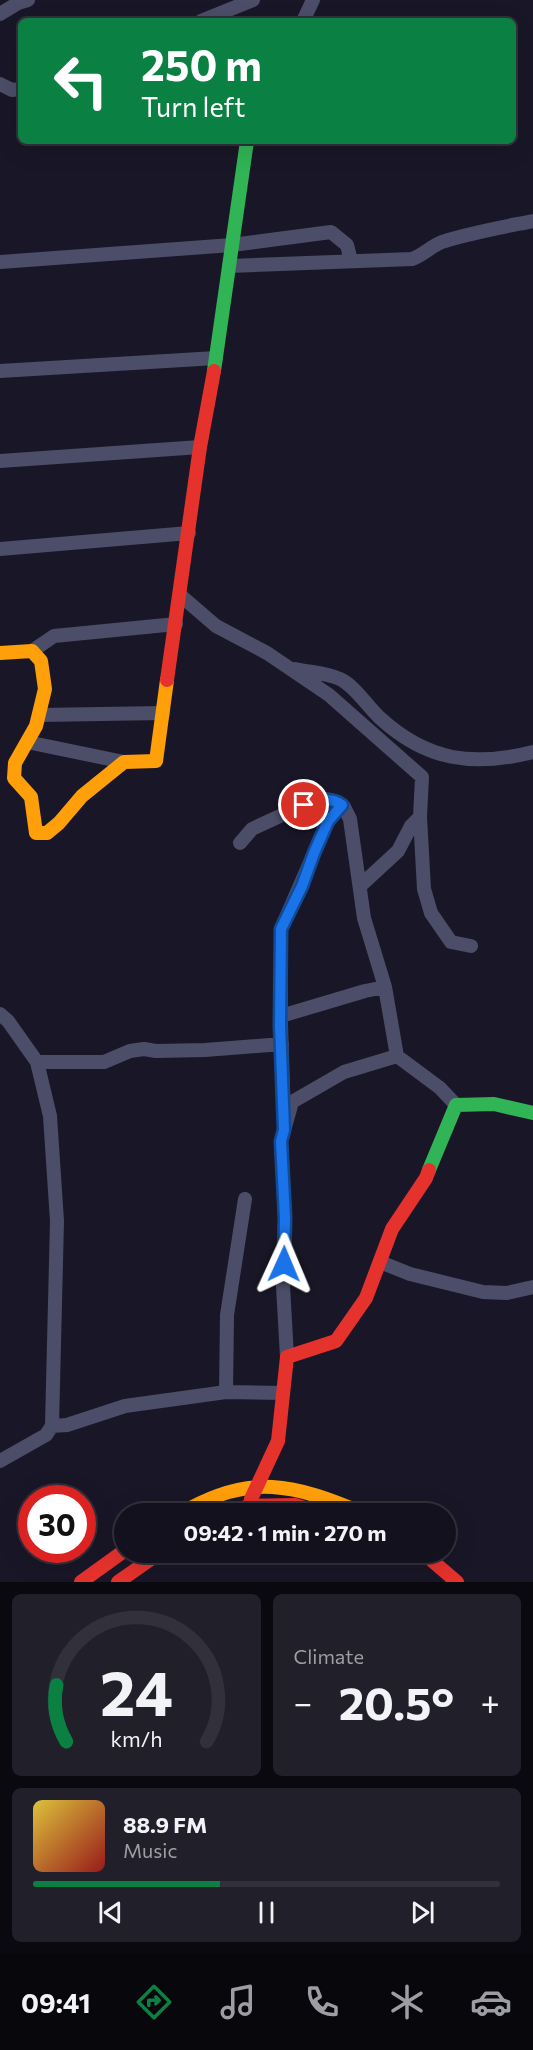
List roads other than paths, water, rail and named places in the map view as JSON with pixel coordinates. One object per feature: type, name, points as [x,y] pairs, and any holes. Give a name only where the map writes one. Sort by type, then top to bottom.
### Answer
[{"type":"street","points":[[0,14],[28,0]]},
{"type":"street","points":[[208,18],[253,0]]},
{"type":"street","points":[[304,18],[313,0]]},
{"type":"street","points":[[0,84],[12,90],[18,89]]},
{"type":"street","points":[[27,742],[124,762],[156,761],[200,447],[216,358],[247,144]]},
{"type":"street","points":[[229,266],[412,259],[421,256],[442,241],[533,221]]},
{"type":"street","points":[[0,262],[232,245],[331,232],[347,245],[351,261]]},
{"type":"street","points":[[0,371],[216,358]]},
{"type":"street","points":[[0,461],[200,447]]},
{"type":"street","points":[[0,549],[189,533]]},
{"type":"street","points":[[180,595],[216,626],[267,653],[329,695],[422,777],[420,817],[424,889],[431,913],[451,942],[471,946]]},
{"type":"street","points":[[0,653],[32,651],[54,636],[176,624]]},
{"type":"street","points":[[32,651],[41,661],[45,689],[36,726],[15,763],[14,778],[32,797],[36,833],[46,833],[82,796],[124,762]]},
{"type":"street","points":[[290,669],[341,679],[380,718],[402,735],[432,753],[463,759],[504,759],[533,752]]},
{"type":"street","points":[[39,715],[163,713]]},
{"type":"street","points":[[240,843],[252,829],[304,805],[326,799],[342,805],[350,819],[364,918],[385,987],[397,1056],[440,1088],[456,1105],[494,1104],[533,1113]]},
{"type":"street","points":[[284,1130],[281,929],[302,886],[328,821],[342,805]]},
{"type":"street","points":[[360,886],[398,851],[411,826],[420,817]]},
{"type":"street","points":[[281,1016],[385,987]]},
{"type":"street","points":[[0,1014],[37,1062],[50,1116],[57,1221],[52,1426],[46,1435],[0,1461]]},
{"type":"street","points":[[37,1062],[104,1062],[130,1051],[144,1049],[156,1051],[205,1050],[282,1044]]},
{"type":"street","points":[[249,1503],[278,1442],[287,1357],[283,1286],[285,1218],[281,1141],[292,1102],[344,1072],[397,1056]]},
{"type":"street","points":[[287,1357],[336,1341],[366,1298],[392,1229],[426,1178],[456,1105]]},
{"type":"street","points":[[226,1392],[227,1315],[245,1199]]},
{"type":"street","points":[[380,1262],[410,1274],[483,1292],[507,1293],[533,1287]]},
{"type":"street","points":[[52,1426],[67,1425],[125,1406],[226,1392],[283,1393]]},
{"type":"street","points":[[200,1503],[230,1492],[257,1486],[279,1486],[340,1503]]},
{"type":"street","points":[[81,1582],[114,1558]]},
{"type":"street","points":[[118,1582],[145,1563]]},
{"type":"street","points":[[418,1563],[440,1582]]},
{"type":"street","points":[[435,1563],[457,1582]]}]
